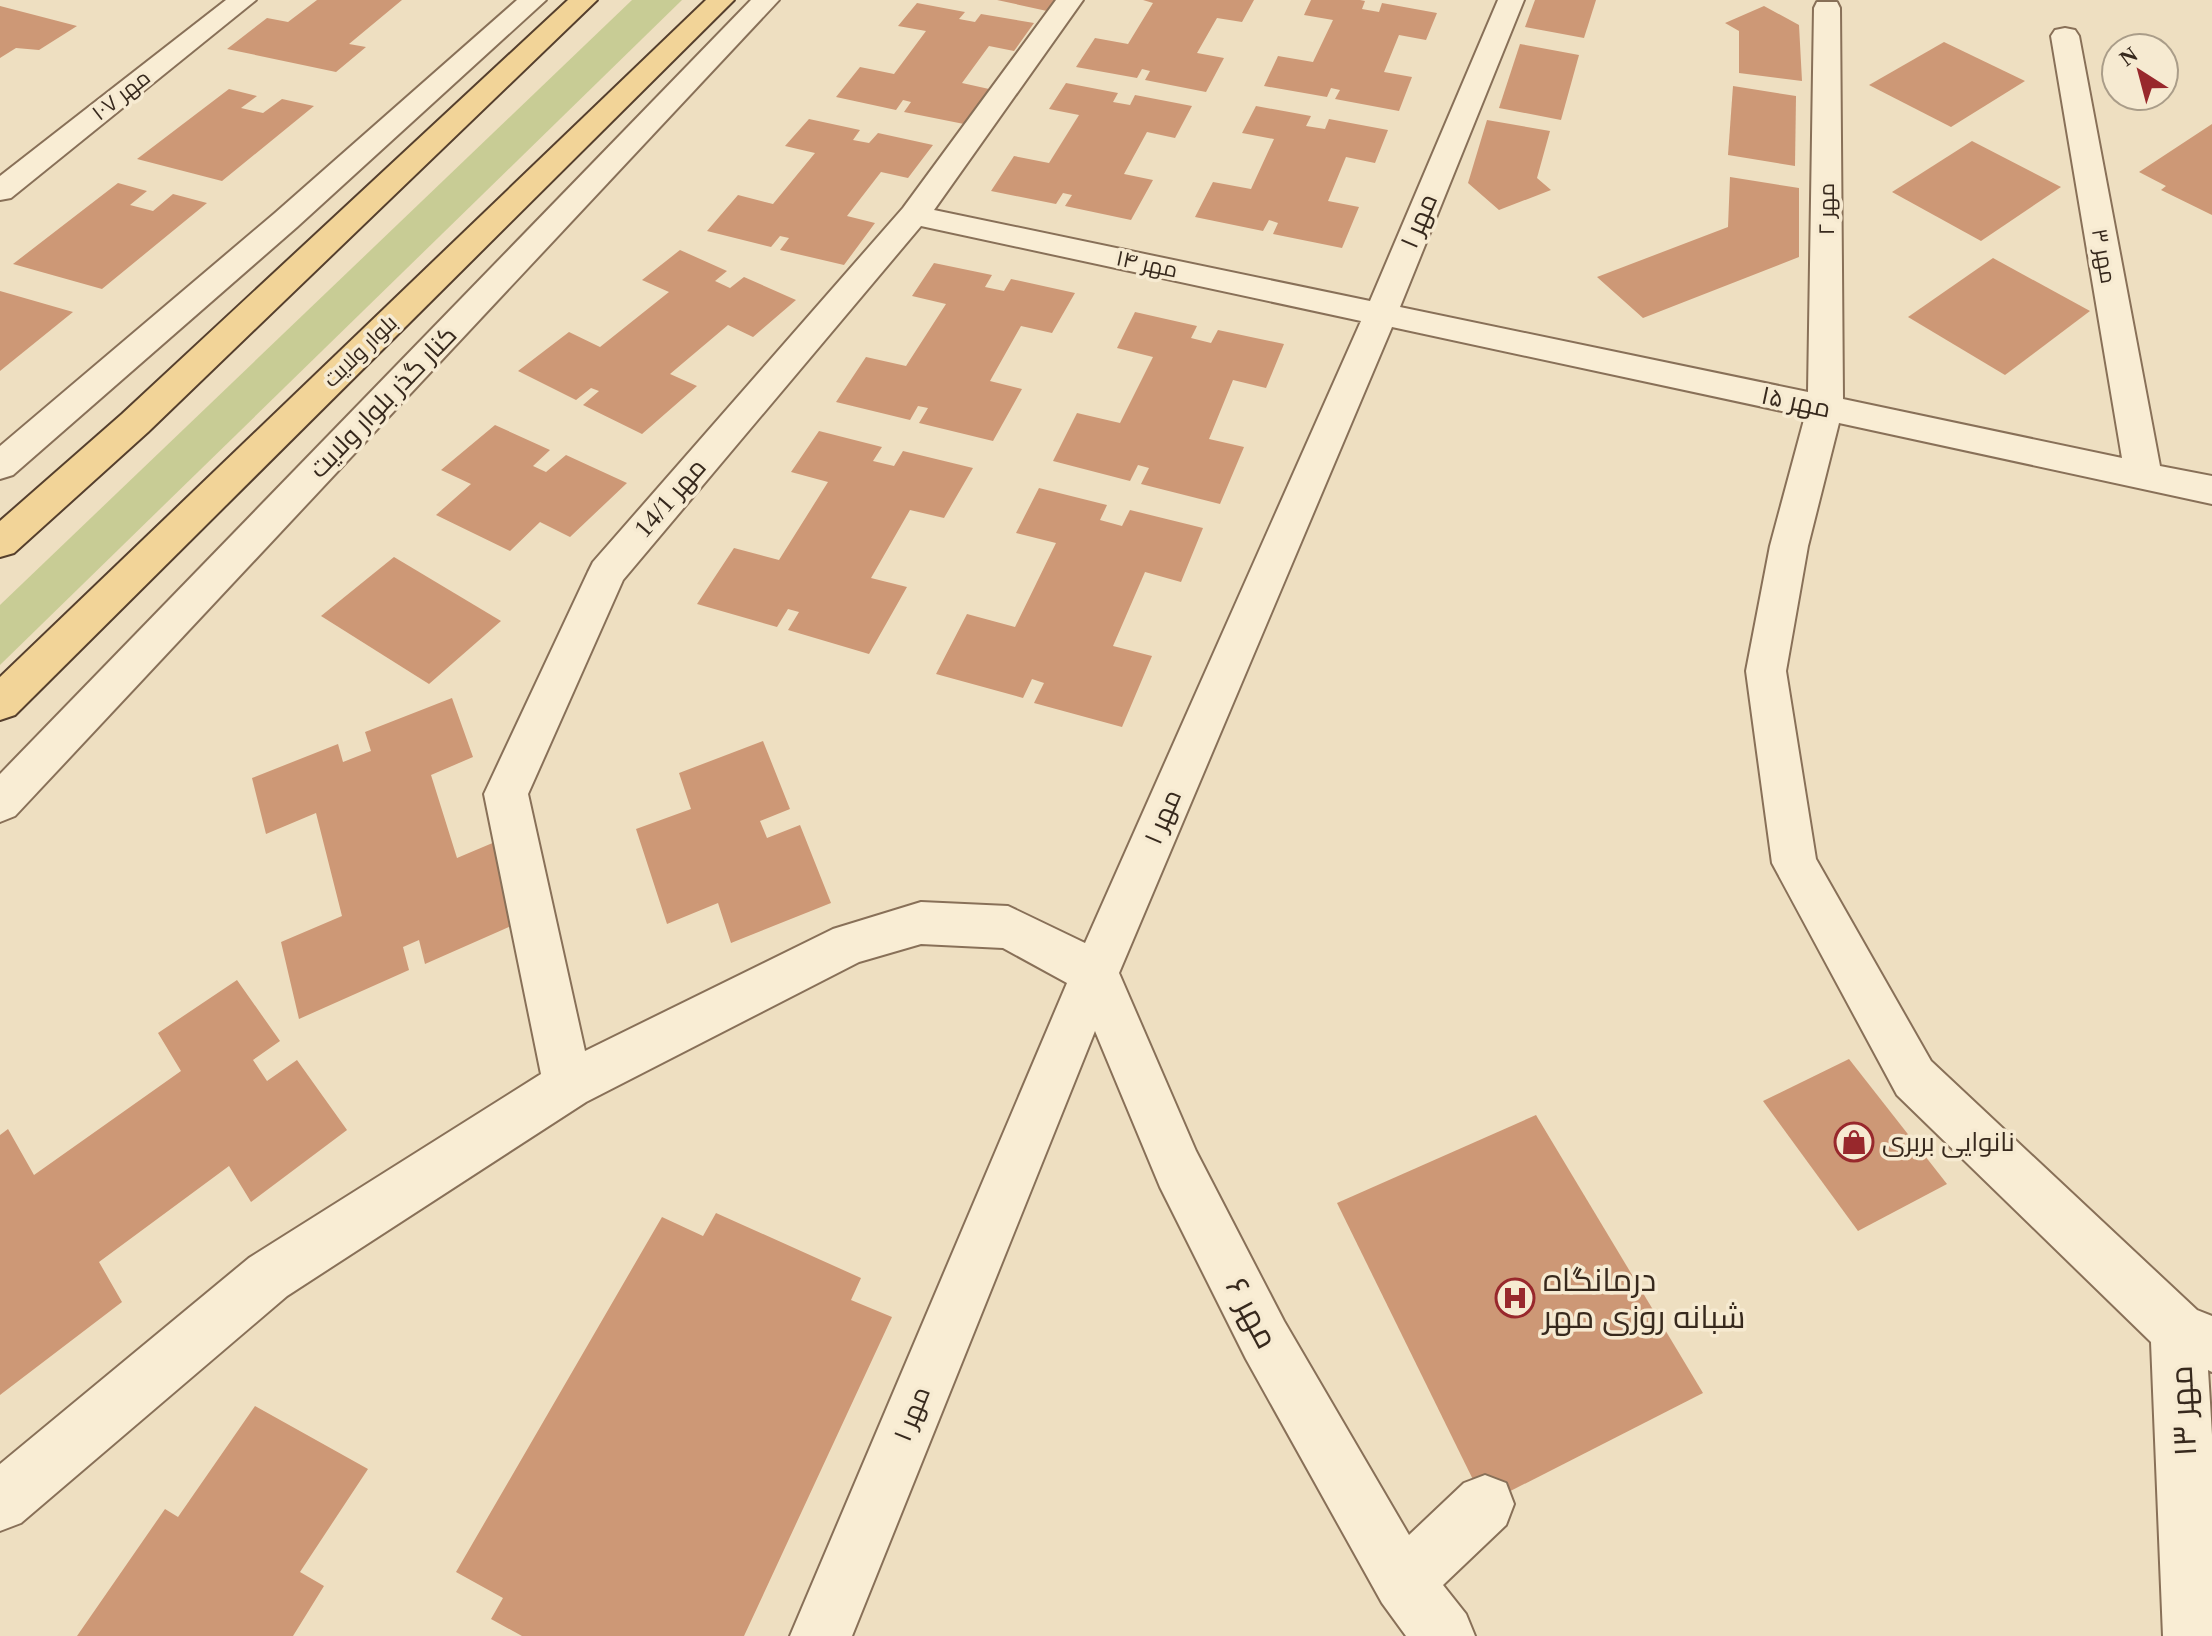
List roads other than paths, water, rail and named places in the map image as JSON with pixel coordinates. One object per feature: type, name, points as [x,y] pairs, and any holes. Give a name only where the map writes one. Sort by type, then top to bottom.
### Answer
[{"type":"main road","points":[[0,543],[135,423],[584,0]]},
{"type":"main road","name":"بلوار ولایت","points":[[0,703],[721,0]]},
{"type":"street","name":"مهر ۱۰۷","points":[[0,191],[243,0]]},
{"type":"street","points":[[0,466],[286,220],[533,0]]},
{"type":"street","name":"کنار گذر بلوار ولایت","points":[[0,803],[766,0]]},
{"type":"street","name":"مهر 14/1","points":[[568,1085],[506,794],[607,572],[914,215],[1070,0]]},
{"type":"street","name":"مهر ۱","points":[[821,1636],[1095,973],[1381,313],[1511,0]]},
{"type":"street","name":"مهر ۲","points":[[1827,8],[1825,409],[1789,546],[1766,671],[1794,863],[1914,1078],[2195,1337]]},
{"type":"street","name":"مهر ۳","points":[[2065,36],[2143,475]]},
{"type":"street","points":[[0,156],[36,162]]},
{"type":"street","name":"مهر ۱۴","points":[[914,215],[1381,313]]},
{"type":"street","name":"مهر ۱۵","points":[[1381,313],[2212,490]]},
{"type":"street","points":[[0,1502],[268,1277],[568,1085],[849,944],[921,923],[1008,927],[1095,973]]},
{"type":"street","name":"مهر ۶","points":[[1095,973],[1185,1182],[1265,1340],[1403,1582],[1444,1636]]},
{"type":"street","name":"مهر ۱۳","points":[[2194,1636],[2195,1337]]},
{"type":"street","points":[[1403,1582],[1485,1504]]},
{"type":"place","name":"نانوایی بربری","points":[[1854,1142]]},
{"type":"place","name":"درمانگاه شبانه روزی مهر","points":[[1515,1298]]}]
